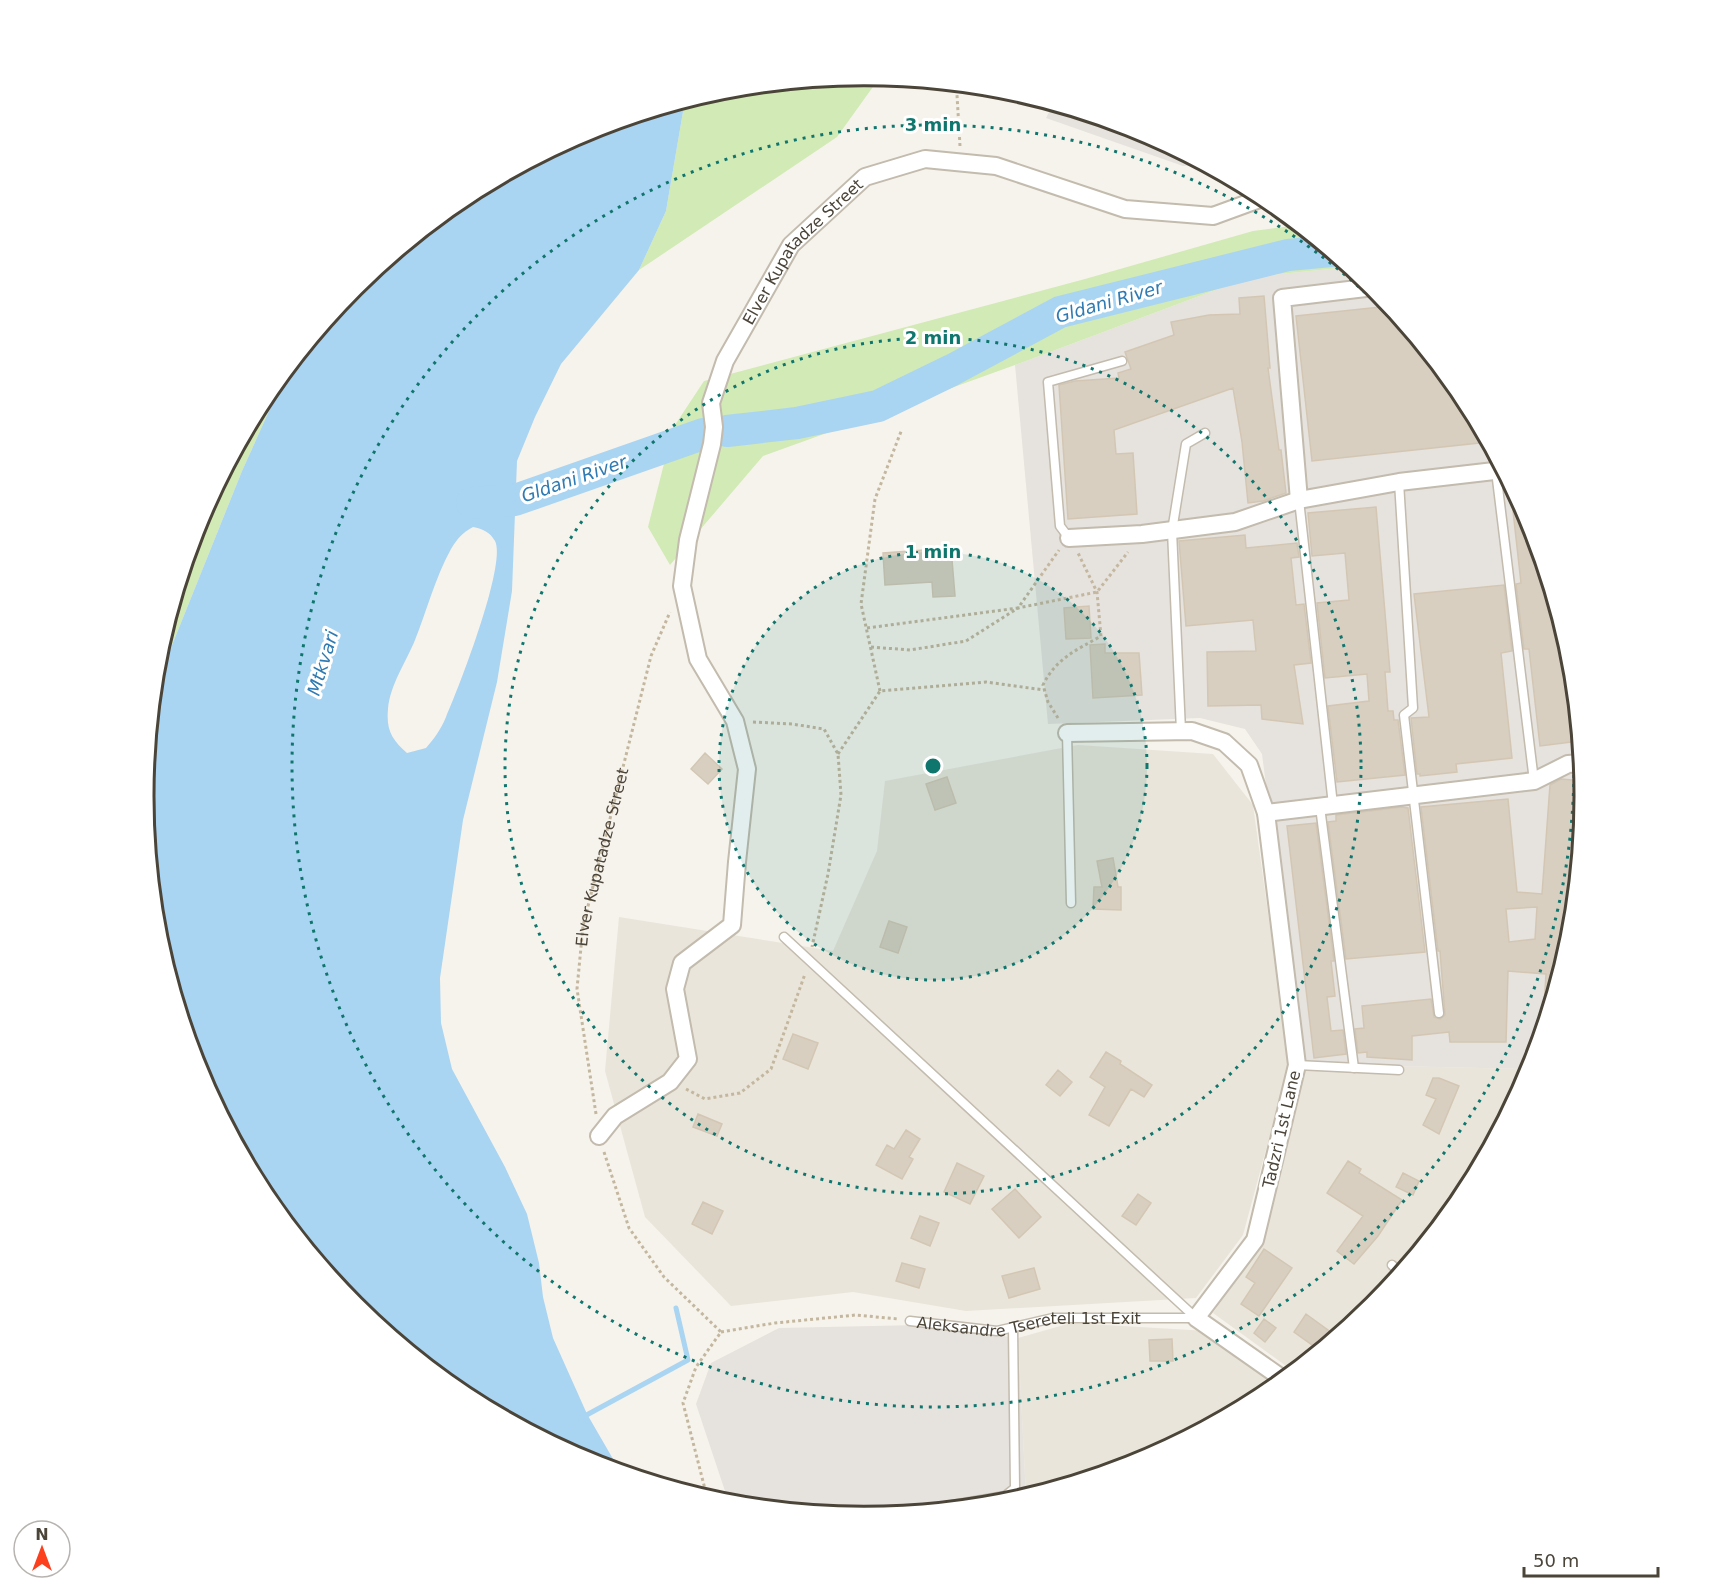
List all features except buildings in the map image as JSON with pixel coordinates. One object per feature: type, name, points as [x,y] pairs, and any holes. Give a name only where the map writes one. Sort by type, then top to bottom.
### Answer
[{"type":"street","name":"Elver Kupatadze Street","points":[[599,1136],[615,1116],[670,1082],[688,1059],[675,989],[682,963],[710,944],[732,925],[747,769],[735,722],[698,659],[681,586],[687,540],[712,444],[714,427],[711,403],[725,361],[791,245],[865,177],[925,159],[996,166],[1125,208],[1213,216],[1252,202]]},
{"type":"street","points":[[1299,500],[1282,298],[1360,288]]},
{"type":"street","points":[[1070,538],[1142,534],[1235,522],[1299,500],[1399,482],[1495,471]]},
{"type":"street","name":"Tadzri 1st Lane","points":[[1067,733],[1192,731],[1224,742],[1249,765],[1266,813],[1297,1065],[1255,1240],[1196,1318]]},
{"type":"street","points":[[1266,813],[1534,781],[1573,764]]},
{"type":"street","points":[[1196,1318],[1275,1374]]},
{"type":"lane","points":[[1070,538],[1060,526],[1048,382],[1122,361]]},
{"type":"lane","points":[[1181,731],[1172,531],[1186,444],[1205,433]]},
{"type":"lane","points":[[1399,482],[1413,708],[1404,715],[1439,1013]]},
{"type":"lane","points":[[1501,482],[1534,781]]},
{"type":"lane","points":[[1299,500],[1326,806],[1353,1068]]},
{"type":"lane","points":[[1067,733],[1071,903]]},
{"type":"lane","points":[[784,937],[1196,1318]]},
{"type":"lane","points":[[1297,1065],[1400,1070]]},
{"type":"lane","name":"Aleksandre Tsereteli 1st Exit","points":[[910,1321],[997,1331],[1053,1318],[1196,1318]]},
{"type":"lane","points":[[1013,1328],[1015,1488],[1013,1490]]},
{"type":"path","points":[[958,92],[962,163]]},
{"type":"path","points":[[838,754],[880,692],[861,604],[875,500],[902,429]]},
{"type":"path","points":[[867,628],[1018,608],[1097,592],[1142,534]]},
{"type":"path","points":[[871,647],[910,651],[966,641],[1018,608],[1050,560],[1070,538],[1097,592],[1101,636],[1063,658],[1050,669],[1043,685],[1048,702],[1067,733]]},
{"type":"path","name":"Elver Kupatadze Street","points":[[681,586],[651,656],[583,926],[577,989],[599,1136],[629,1228],[664,1277],[721,1332]]},
{"type":"path","points":[[880,692],[986,682],[1044,690]]},
{"type":"path","points":[[670,1082],[705,1099],[740,1093],[771,1069],[809,960],[828,874],[841,795],[838,754],[824,729],[792,724],[735,722]]},
{"type":"path","name":"Aleksandre Tsereteli 1st Exit","points":[[721,1332],[775,1323],[856,1315],[910,1321]]},
{"type":"path","points":[[704,1487],[683,1403],[696,1367],[721,1332]]},
{"type":"shaded area","points":[[1050,111],[1092,123],[1136,140],[1190,165],[1183,166],[1046,118]]},
{"type":"shaded area","points":[[1339,268],[1366,293],[1427,363],[1479,441],[1501,481],[1536,567],[1550,612],[1568,703],[1574,796],[1568,888],[1560,934],[1550,979],[1519,1069],[1302,1064],[1262,754],[1245,729],[1200,718],[1048,724],[1015,365],[1250,277]]},
{"type":"shaded area","points":[[1078,745],[1213,754],[1253,805],[1289,1064],[1243,1235],[1196,1298],[966,1311],[853,1292],[731,1306],[645,1217],[605,1071],[619,917],[833,951],[877,851],[885,781]]},
{"type":"shaded area","points":[[1302,1064],[1519,1069],[1501,1110],[1479,1150],[1427,1228],[1366,1298],[1286,1366],[1213,1313],[1264,1238]]},
{"type":"shaded area","points":[[1071,1323],[1208,1331],[1270,1377],[1219,1410],[1136,1451],[1092,1468],[1026,1486],[1018,1338]]},
{"type":"shaded area","points":[[919,1325],[1018,1338],[1026,1486],[957,1499],[864,1506],[818,1504],[725,1492],[696,1404],[711,1363],[779,1328]]},
{"type":"green space","points":[[873,86],[837,137],[639,270],[666,211],[683,109],[725,99],[771,92],[818,87]]},
{"type":"green space","points":[[1288,226],[1339,268],[1250,277],[763,456],[670,565],[648,527],[673,428],[704,381],[1085,279],[1253,231]]},
{"type":"green space","points":[[276,398],[242,471],[169,653],[178,612],[208,524],[249,440]]},
{"type":"water","name":"Mtkvari","points":[[683,109],[666,211],[639,270],[561,364],[517,461],[512,591],[497,682],[463,820],[440,978],[441,1023],[452,1069],[505,1167],[527,1214],[553,1338],[587,1414],[613,1459],[550,1432],[470,1386],[432,1359],[362,1298],[301,1228],[249,1150],[227,1110],[192,1024],[178,979],[160,888],[154,796],[160,703],[169,653],[242,471],[269,411],[301,363],[330,327],[362,293],[432,232],[470,205],[550,159],[636,123]],"holes":[[[473,527],[486,531],[495,541],[497,554],[480,628],[440,730],[426,748],[407,753],[397,744],[389,729],[388,709],[392,691],[451,549],[458,539]]]},
{"type":"waterway","name":"Gldani River","points":[[727,431],[797,423],[878,406],[952,370],[1060,312],[1288,255],[1320,252]]},
{"type":"waterway","name":"Gldani River","points":[[472,503],[515,500],[703,434]]},
{"type":"waterway","points":[[581,1418],[688,1360],[676,1308]]}]
